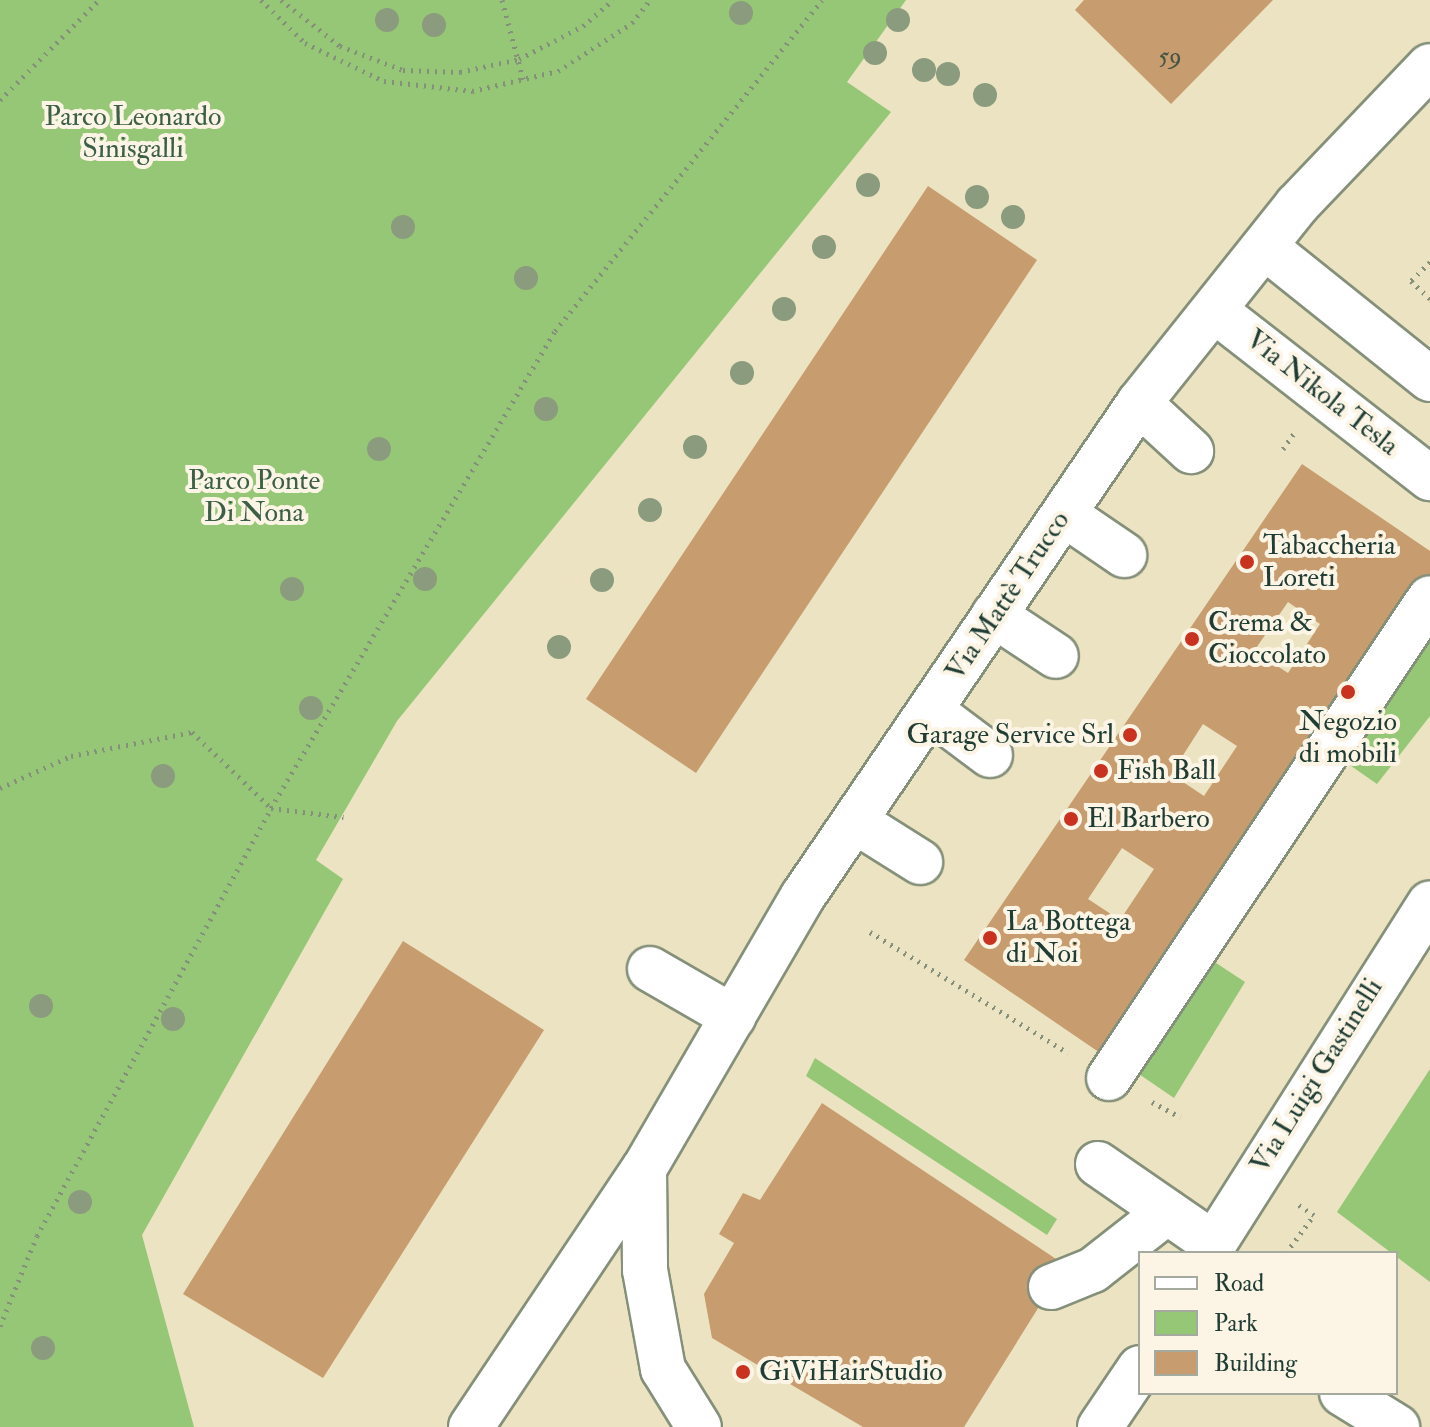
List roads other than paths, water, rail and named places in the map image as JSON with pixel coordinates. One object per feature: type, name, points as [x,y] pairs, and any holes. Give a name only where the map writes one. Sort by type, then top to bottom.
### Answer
[{"type":"street","name":"Via Mattè Trucco","points":[[471,1427],[644,1169],[733,1017],[855,821],[1139,403],[1265,247],[1430,66]]},
{"type":"street","points":[[1265,247],[1430,379]]},
{"type":"street","name":"Via Nikola Tesla","points":[[1214,310],[1430,478]]},
{"type":"street","points":[[1139,403],[1191,451]]},
{"type":"street","points":[[1064,514],[1124,555]]},
{"type":"street","points":[[1109,1078],[1430,598]]},
{"type":"street","points":[[994,615],[1056,656]]},
{"type":"street","points":[[930,710],[990,755]]},
{"type":"street","points":[[855,821],[920,862]]},
{"type":"street","name":"Via Luigi Gastinelli","points":[[1211,1249],[1430,903]]},
{"type":"street","points":[[650,969],[733,1017]]},
{"type":"street","points":[[1098,1164],[1167,1212],[1211,1249]]},
{"type":"street","points":[[644,1169],[645,1270],[663,1369],[699,1427]]},
{"type":"street","points":[[1051,1287],[1093,1270],[1167,1212]]},
{"type":"street","points":[[1345,1395],[1397,1427]]},
{"type":"place","name":"Tabaccheria Loreti","points":[[1247,562]]},
{"type":"place","name":"Crema & Cioccolato","points":[[1192,639]]},
{"type":"place","name":"Negozio di mobili","points":[[1348,692]]},
{"type":"place","name":"Garage Service Srl","points":[[1130,735]]},
{"type":"place","name":"Fish Ball","points":[[1101,771]]},
{"type":"place","name":"El Barbero","points":[[1071,819]]},
{"type":"place","name":"La Bottega di Noi","points":[[990,938]]},
{"type":"place","name":"GiViHairStudio","points":[[743,1372]]},
{"type":"park label","name":"Parco Leonardo Sinisgalli","points":[[133,133]]},
{"type":"park label","name":"Parco Ponte Di Nona","points":[[254,497]]}]
